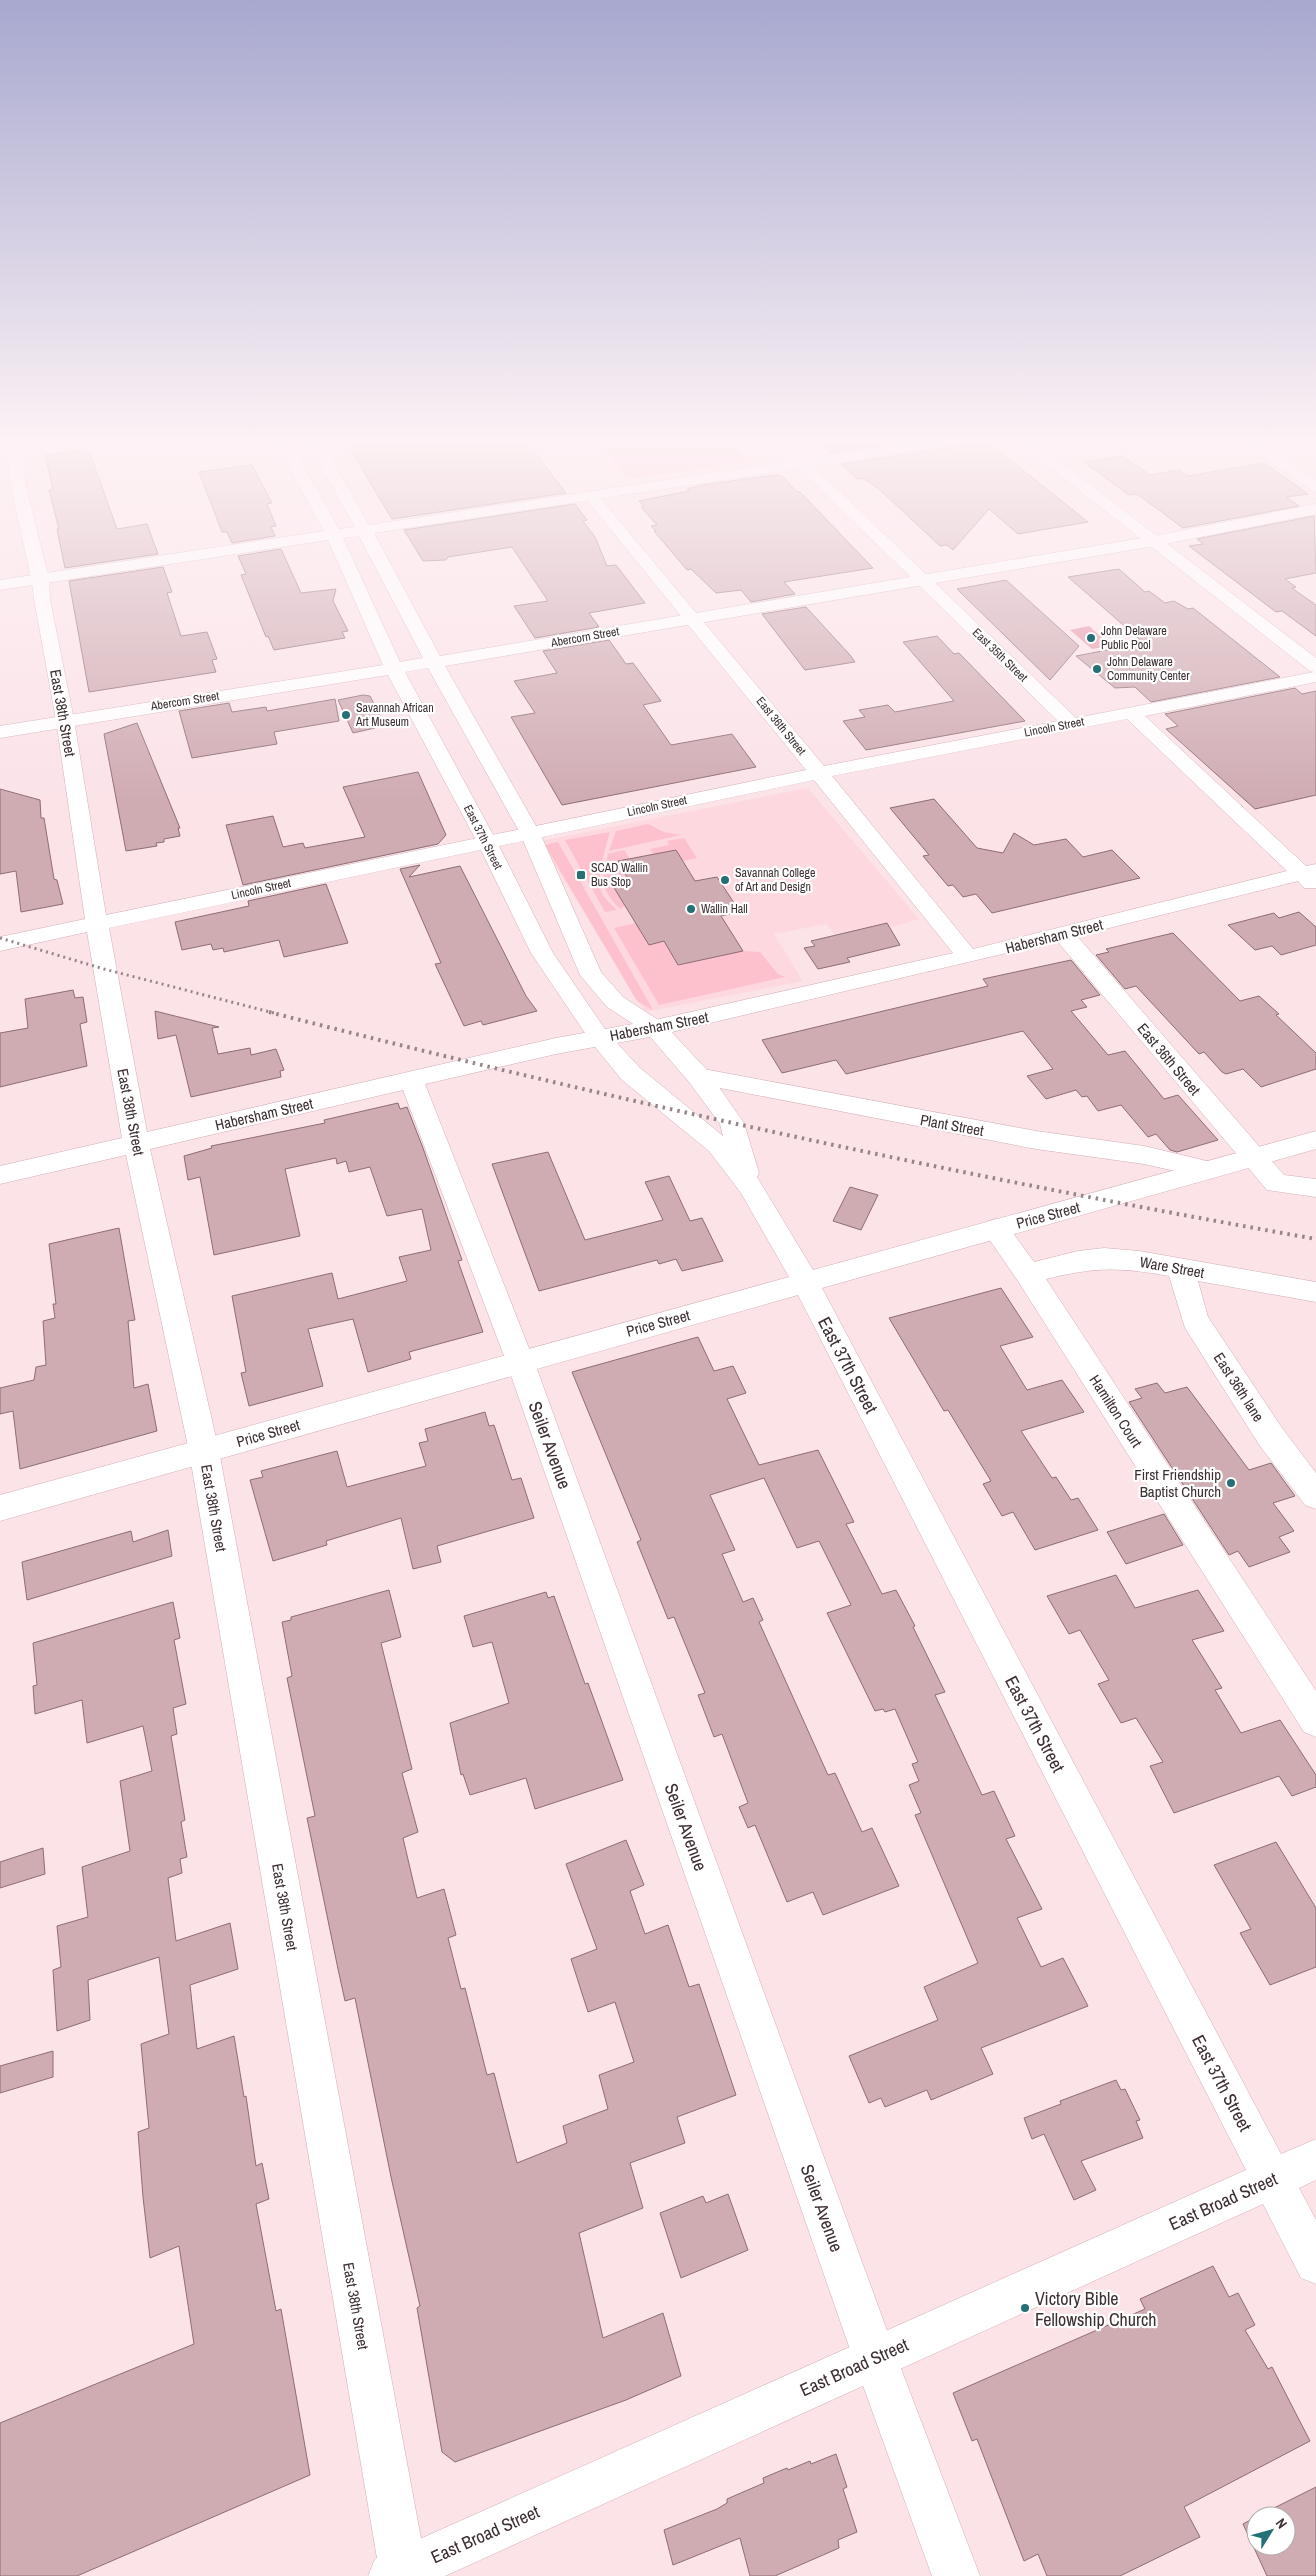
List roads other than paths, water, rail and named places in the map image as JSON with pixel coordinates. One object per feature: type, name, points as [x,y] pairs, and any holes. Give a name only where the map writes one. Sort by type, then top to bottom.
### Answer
[{"type":"street","name":"East 38th Street","points":[[36,560],[65,720],[97,924],[136,1143],[204,1451],[399,2574]]},
{"type":"street","points":[[0,585],[166,560]]},
{"type":"street","name":"East 37th Street","points":[[345,560],[394,669],[487,842],[542,953],[599,1036],[632,1074],[718,1145],[750,1187],[805,1283],[1316,2263]]},
{"type":"street","name":"East 37th Street","points":[[380,560],[434,662],[530,833],[591,975],[615,1002],[655,1028],[698,1076],[732,1123],[750,1187]]},
{"type":"street","name":"East 36th Street","points":[[645,560],[968,957]]},
{"type":"street","name":"East 35th Street","points":[[902,560],[1072,724]]},
{"type":"street","name":"Abercorn Street","points":[[0,732],[65,720],[394,669],[1040,560]]},
{"type":"street","points":[[1179,560],[1316,667]]},
{"type":"street","name":"Lincoln Street","points":[[0,944],[818,773],[1316,677]]},
{"type":"street","points":[[1131,713],[1311,877]]},
{"type":"street","name":"Habersham Street","points":[[0,1175],[599,1036],[655,1028],[1311,877]]},
{"type":"street","name":"East 36th Street","points":[[1063,934],[1276,1183],[1316,1188]]},
{"type":"street","name":"Plant Street","points":[[698,1076],[1036,1140],[1144,1155],[1206,1169]]},
{"type":"street","name":"Seiler Avenue","points":[[410,1080],[520,1361],[875,2358],[956,2576]]},
{"type":"street","name":"Price Street","points":[[0,1508],[520,1361],[1101,1201],[1206,1169],[1254,1158],[1316,1140]]},
{"type":"street","name":"Hamilton Court","points":[[996,1229],[1028,1274],[1316,1721]]},
{"type":"street","name":"Ware Street","points":[[1028,1274],[1078,1261],[1104,1258],[1139,1261],[1316,1292]]},
{"type":"street","name":"East 36th lane","points":[[1180,1268],[1196,1320],[1271,1437],[1316,1496]]},
{"type":"street","name":"East Broad Street","points":[[399,2574],[1316,2159]]},
{"type":"railway","points":[[0,938],[104,969],[274,1013]]},
{"type":"railway","points":[[269,1012],[529,1076],[790,1136],[1053,1190],[1316,1239]]},
{"type":"place","name":"John Delaware Public Pool","points":[[1091,638]]},
{"type":"place","name":"John Delaware Community Center","points":[[1097,669]]},
{"type":"place","name":"Savannah African Art Museum","points":[[346,715]]},
{"type":"place","name":"SCAD Wallin Bus Stop","points":[[581,875]]},
{"type":"place","name":"Savannah College of Art and Design","points":[[725,880]]},
{"type":"place","name":"Wallin Hall","points":[[691,909]]},
{"type":"place","name":"First Friendship Baptist Church","points":[[1231,1483]]},
{"type":"place","name":"Victory Bible Fellowship Church","points":[[1025,2308]]}]
